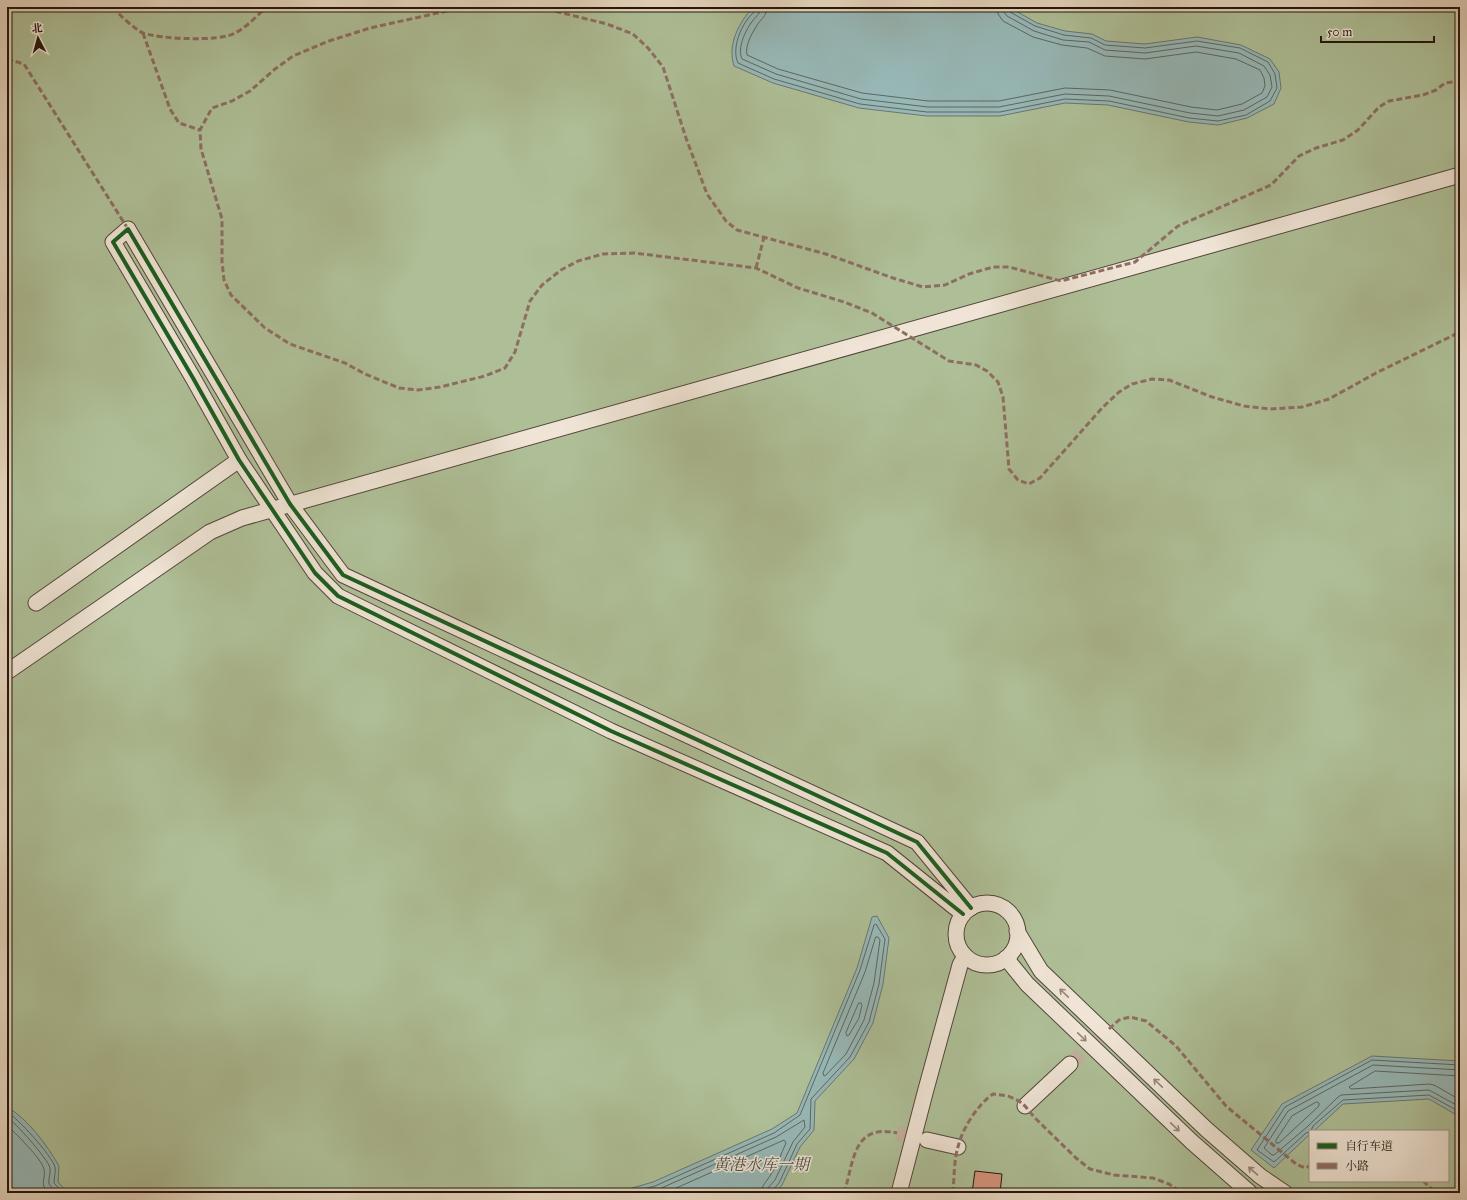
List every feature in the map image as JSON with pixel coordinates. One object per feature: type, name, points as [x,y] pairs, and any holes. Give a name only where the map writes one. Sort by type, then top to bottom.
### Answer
[{"type":"street","points":[[7,672],[210,532],[242,518],[1460,175]]},
{"type":"street","points":[[128,229],[290,504],[344,574],[917,842],[967,911],[887,853],[611,731],[338,596],[315,573],[239,460],[193,378],[113,242],[128,229]]},
{"type":"street","points":[[36,603],[239,460]]},
{"type":"street","points":[[981,904],[991,904],[1001,907],[1009,913],[1015,921],[1017,931],[1017,941],[1013,950],[999,963],[990,965],[972,962],[965,956],[956,940],[958,922],[967,911],[981,904]]},
{"type":"street","points":[[1017,931],[1041,971],[1206,1129],[1260,1176],[1285,1193]]},
{"type":"street","points":[[899,1193],[960,965],[965,956]]},
{"type":"street","points":[[1006,958],[1033,990],[1192,1142],[1250,1193]]},
{"type":"street","points":[[1025,1106],[1070,1064]]},
{"type":"street","points":[[927,1140],[958,1147]]},
{"type":"green space","points":[[7,7],[1460,7],[1460,1193],[7,1193]]},
{"type":"water","points":[[753,7],[1009,7],[1037,23],[1065,31],[1092,34],[1106,41],[1145,44],[1197,37],[1241,45],[1270,59],[1279,72],[1281,88],[1274,104],[1247,118],[1218,125],[1189,122],[1108,105],[1065,103],[1000,116],[927,116],[859,108],[773,83],[734,66],[732,58],[733,42],[743,20]]},
{"type":"water","name":"黄港水库一期","points":[[877,916],[889,938],[883,984],[873,1023],[854,1059],[815,1101],[814,1130],[800,1147],[782,1185],[775,1193],[615,1193],[653,1182],[772,1129],[797,1113],[857,968],[872,917]]},
{"type":"water","points":[[1372,1056],[1460,1061],[1460,1117],[1429,1099],[1343,1104],[1315,1130],[1309,1130],[1309,1135],[1274,1168],[1251,1150],[1282,1104]]},
{"type":"water","points":[[7,1107],[30,1125],[43,1141],[59,1166],[58,1182],[66,1191],[74,1193],[7,1193]]},
{"type":"building","points":[[975,1171],[1002,1174],[1000,1193],[972,1193]]},
{"type":"tunnel","points":[[1070,1064],[1109,1029]]},
{"type":"tunnel","points":[[897,1133],[925,1140]]},
{"type":"marked path","points":[[113,7],[127,22],[143,33],[163,37],[190,39],[228,36],[248,25],[266,7]]},
{"type":"marked path","points":[[465,7],[370,28],[329,41],[293,56],[275,69],[250,91],[232,101],[212,108],[200,130],[201,149],[222,219],[222,262],[224,280],[231,295],[265,328],[290,344],[345,363],[365,374],[399,388],[418,390],[440,387],[485,376],[505,368],[515,352],[530,301],[542,285],[561,270],[578,261],[603,254],[634,253],[756,268],[798,288],[844,302],[872,313],[949,361],[976,365],[987,371],[998,382],[1003,397],[1009,469],[1018,480],[1029,484],[1040,478],[1102,408],[1119,392],[1132,384],[1152,379],[1169,380],[1212,397],[1244,406],[1270,409],[1302,407],[1329,399],[1376,373],[1460,332]]},
{"type":"marked path","points":[[538,7],[607,24],[633,34],[648,48],[663,67],[686,138],[707,194],[726,221],[737,230],[826,254],[923,287],[945,285],[969,274],[993,267],[1009,267],[1061,281],[1135,262],[1178,226],[1271,185],[1299,156],[1316,148],[1343,140],[1358,130],[1379,107],[1389,101],[1423,95],[1436,90],[1445,83],[1460,81]]},
{"type":"marked path","points":[[143,33],[170,109],[179,123],[200,130]]},
{"type":"marked path","points":[[7,59],[24,64],[128,229]]},
{"type":"marked path","points":[[756,268],[764,237]]},
{"type":"marked path","points":[[1109,1029],[1119,1020],[1130,1017],[1146,1021],[1176,1046],[1226,1106],[1296,1164],[1305,1168],[1309,1166]]},
{"type":"marked path","points":[[953,1193],[954,1170],[960,1140],[976,1110],[993,1094],[1008,1096],[1019,1101],[1076,1158],[1090,1169],[1114,1175],[1153,1178],[1169,1184],[1182,1193]]},
{"type":"marked path","points":[[844,1193],[853,1158],[857,1148],[863,1140],[871,1134],[882,1131],[897,1133]]},
{"type":"marked path","points":[[1424,1182],[1433,1190],[1441,1193]]},
{"type":"cycle path","points":[[963,914],[887,853],[611,731],[338,596],[315,573],[239,460],[193,378],[113,242],[128,229],[290,504],[343,575],[917,842],[971,908]]}]
